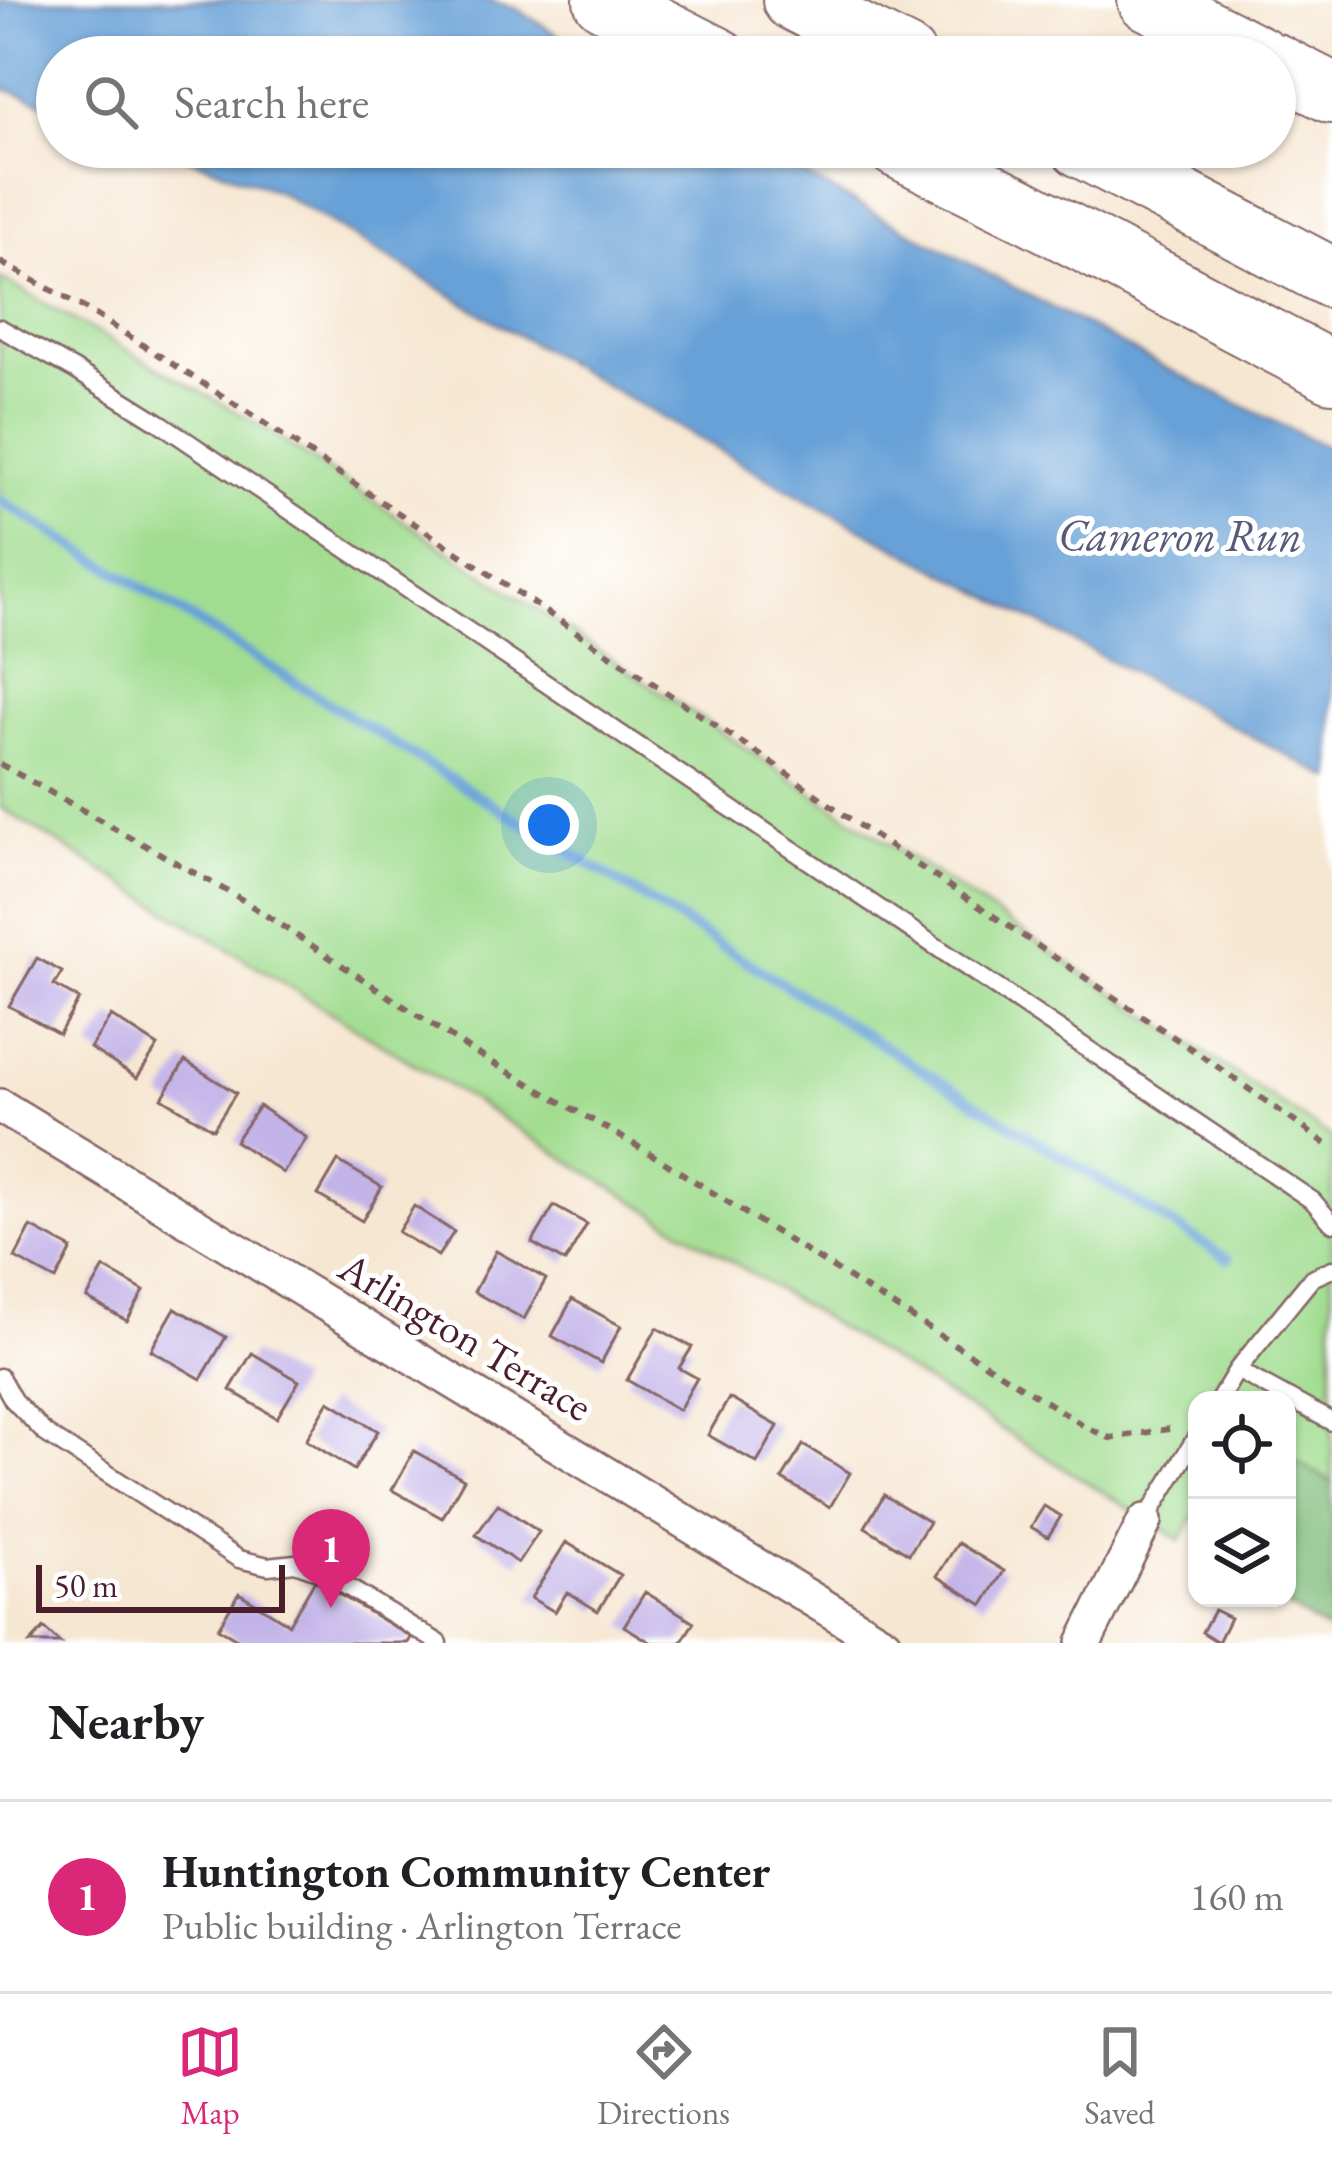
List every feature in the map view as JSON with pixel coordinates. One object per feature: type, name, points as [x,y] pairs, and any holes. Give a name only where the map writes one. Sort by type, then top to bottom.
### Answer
[{"type":"highway","points":[[604,0],[675,36]]},
{"type":"highway","points":[[793,0],[864,36]]},
{"type":"highway","points":[[1148,0],[1219,36]]},
{"type":"highway","points":[[1296,75],[1332,94]]},
{"type":"highway","points":[[939,168],[1332,373]]},
{"type":"highway","points":[[1121,168],[1332,278]]},
{"type":"street","name":"Arlington Terrace","points":[[0,1106],[884,1643]]},
{"type":"street","points":[[1084,1643],[1145,1521]]},
{"type":"lane","points":[[0,328],[160,423],[652,752],[1313,1201],[1332,1222]]},
{"type":"lane","points":[[1224,1391],[1312,1279],[1332,1269]]},
{"type":"lane","points":[[1237,1370],[1332,1422]]},
{"type":"lane","points":[[0,1377],[13,1400],[45,1433],[239,1559],[268,1566],[295,1563],[328,1575],[439,1643]]},
{"type":"lane","points":[[1145,1521],[1188,1439]]},
{"type":"path","points":[[0,262],[88,310],[249,413],[775,765],[1332,1148]]},
{"type":"path","points":[[0,764],[241,899],[469,1049],[656,1157],[1086,1427],[1110,1438],[1188,1431]]},
{"type":"green space","points":[[0,278],[258,424],[1332,1138],[1332,1482],[1296,1461],[1296,1391],[1188,1391],[1188,1527],[1180,1540],[0,807]]},
{"type":"green space","points":[[1296,1461],[1332,1482],[1332,1634],[1288,1607],[1296,1607]]},
{"type":"water","points":[[0,0],[487,0],[515,8],[560,36],[36,36],[36,100],[0,87]]},
{"type":"water","name":"Cameron Run","points":[[216,168],[790,168],[1162,366],[1332,450],[1332,779],[802,497],[277,191]]},
{"type":"building","points":[[37,958],[62,972],[54,985],[79,999],[59,1034],[9,1006]]},
{"type":"building","points":[[111,1016],[158,1046],[137,1078],[90,1048]]},
{"type":"building","points":[[185,1061],[236,1093],[213,1129],[162,1098]]},
{"type":"building","points":[[259,1106],[307,1138],[283,1173],[235,1141]]},
{"type":"building","points":[[338,1161],[382,1187],[362,1221],[318,1195]]},
{"type":"building","points":[[414,1206],[454,1232],[438,1256],[398,1232]]},
{"type":"building","points":[[554,1206],[587,1224],[565,1262],[532,1243]]},
{"type":"building","points":[[31,1227],[72,1249],[56,1280],[15,1258]]},
{"type":"building","points":[[496,1251],[546,1279],[524,1319],[474,1292]]},
{"type":"building","points":[[104,1268],[144,1291],[127,1321],[87,1298]]},
{"type":"building","points":[[572,1299],[621,1326],[601,1363],[552,1336]]},
{"type":"building","points":[[175,1308],[226,1337],[201,1379],[151,1350]]},
{"type":"building","points":[[657,1328],[692,1347],[679,1368],[697,1378],[679,1410],[627,1380]]},
{"type":"building","points":[[252,1353],[299,1381],[277,1418],[230,1390]]},
{"type":"building","points":[[729,1398],[778,1426],[757,1463],[708,1435]]},
{"type":"building","points":[[329,1401],[378,1431],[354,1470],[306,1440]]},
{"type":"building","points":[[803,1445],[850,1473],[830,1507],[782,1479]]},
{"type":"building","points":[[414,1451],[464,1479],[442,1518],[392,1490]]},
{"type":"building","points":[[884,1495],[929,1522],[909,1554],[865,1527]]},
{"type":"building","points":[[498,1504],[539,1532],[518,1563],[476,1535]]},
{"type":"building","points":[[1044,1506],[1061,1516],[1048,1537],[1031,1527]]},
{"type":"building","points":[[566,1542],[620,1575],[598,1611],[567,1592],[555,1612],[531,1598]]},
{"type":"building","points":[[958,1543],[1004,1571],[983,1605],[937,1576]]},
{"type":"building","points":[[315,1580],[411,1637],[408,1643],[244,1643],[218,1628],[239,1593],[289,1624]]},
{"type":"building","points":[[645,1592],[694,1622],[681,1643],[652,1643],[624,1626]]},
{"type":"building","points":[[1214,1610],[1230,1618],[1218,1642],[1202,1632]]},
{"type":"building","points":[[44,1628],[60,1643],[30,1643]]},
{"type":"waterway","points":[[0,500],[1228,1259]]},
{"type":"place","name":"Huntington Community Center","points":[[331,1608]]}]
